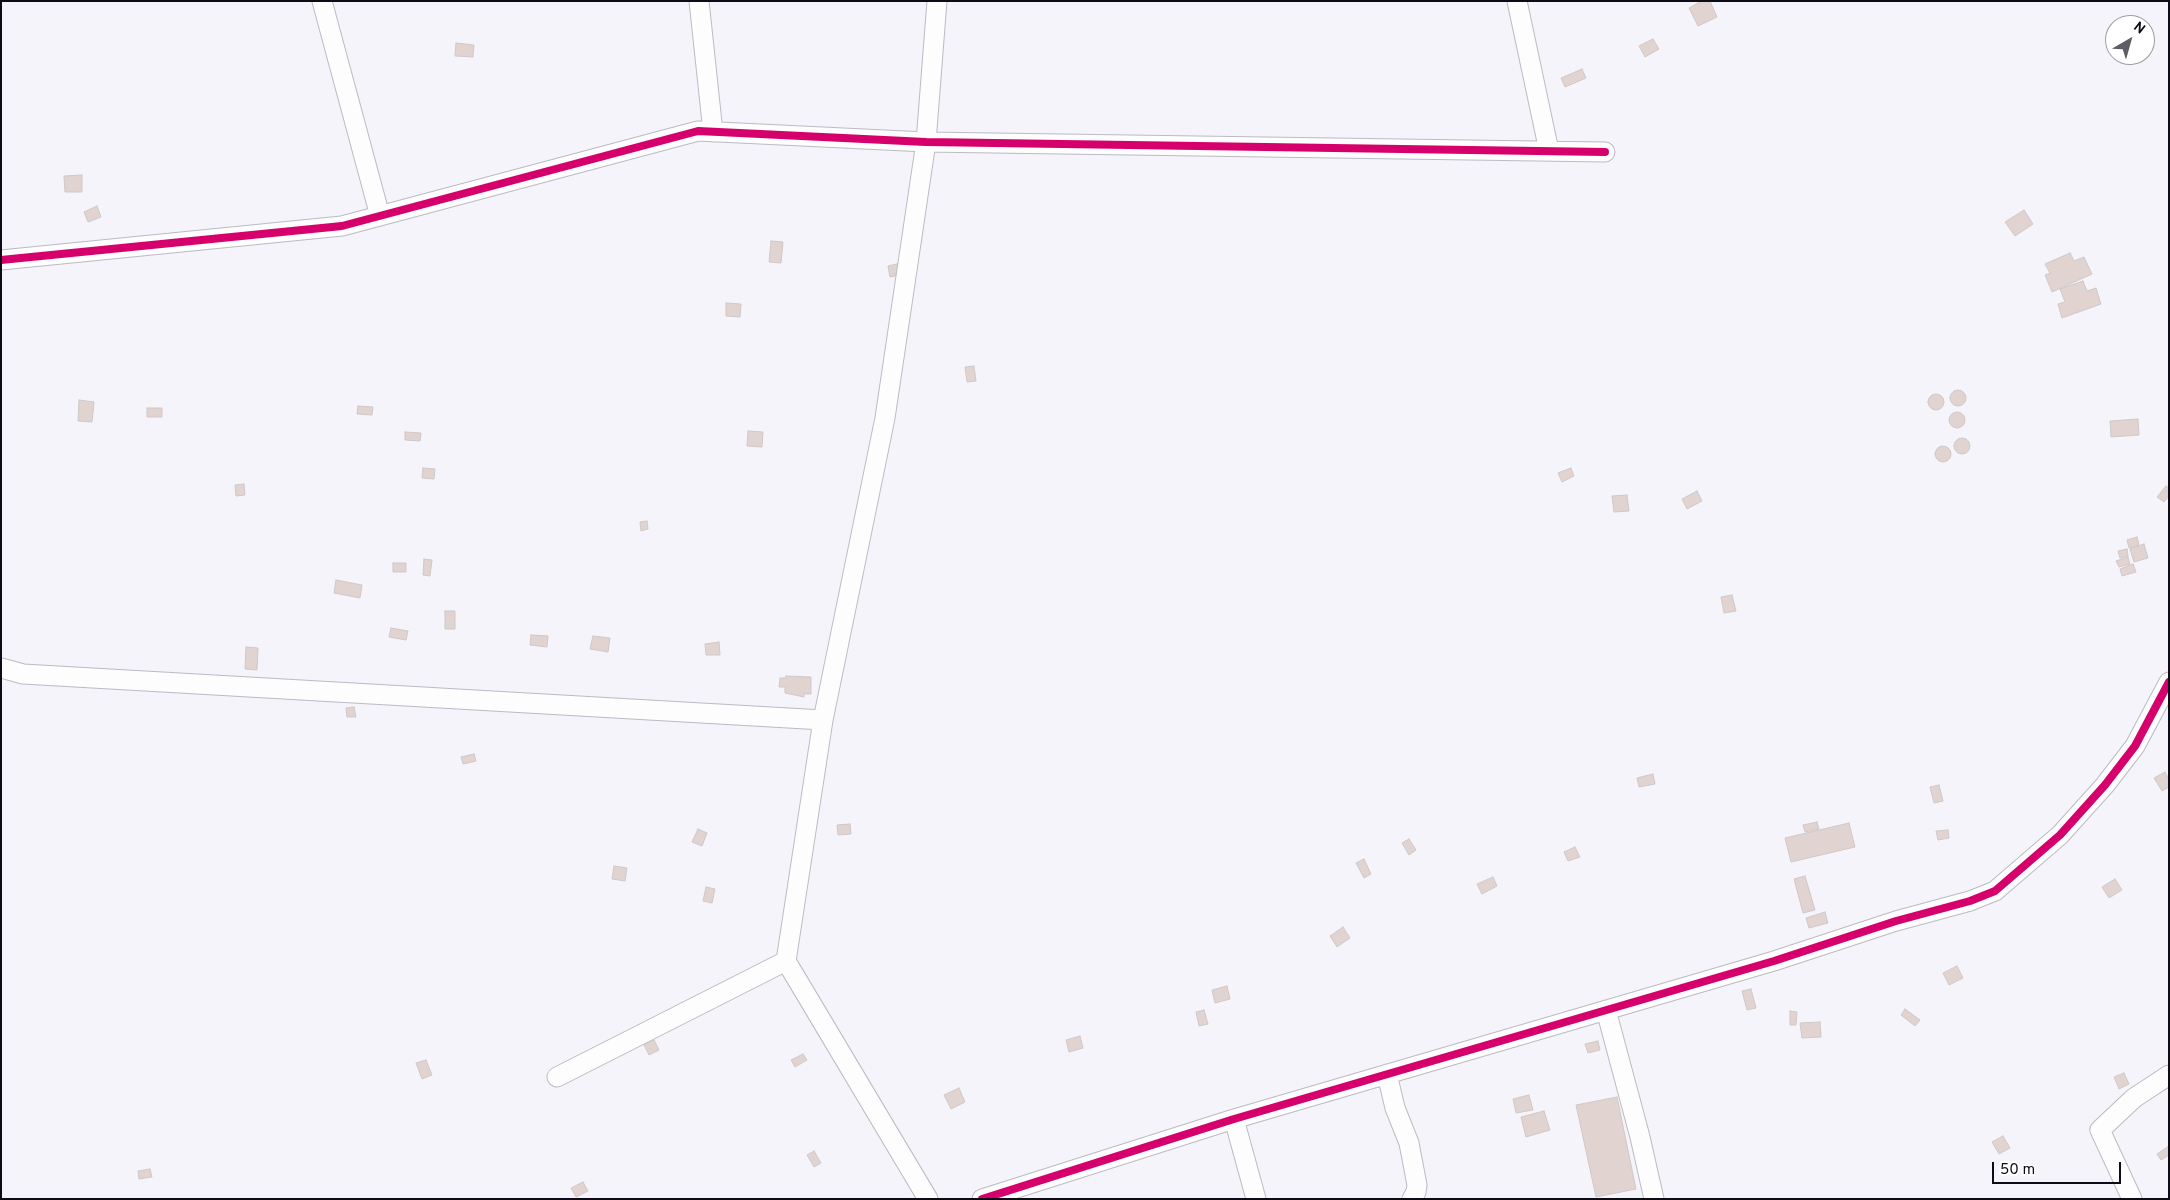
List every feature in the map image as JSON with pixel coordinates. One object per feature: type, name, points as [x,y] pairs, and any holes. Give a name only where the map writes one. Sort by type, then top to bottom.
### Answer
[{"type":"street","points":[[322,1],[380,216]]},
{"type":"street","points":[[700,1],[713,132]]},
{"type":"street","points":[[928,1199],[786,961],[823,720],[885,418],[926,142],[937,1]]},
{"type":"street","points":[[1517,1],[1549,151]]},
{"type":"street","points":[[1,260],[342,226],[698,132],[926,142],[1605,152]]},
{"type":"street","points":[[1,668],[23,674],[823,720]]},
{"type":"street","points":[[982,1199],[1234,1119],[1774,961],[1896,921],[1970,901],[1995,891],[2060,835],[2105,785],[2134,746],[2169,682]]},
{"type":"street","points":[[557,1077],[786,961]]},
{"type":"street","points":[[1606,1010],[1640,1137],[1654,1199]]},
{"type":"street","points":[[1387,1074],[1395,1108],[1409,1144],[1417,1185],[1412,1199]]},
{"type":"street","points":[[2132,1199],[2100,1130],[2134,1098],[2169,1075]]},
{"type":"street","points":[[1234,1119],[1256,1199]]},
{"type":"building","points":[[1702,1],[1710,1],[1717,17],[1698,26],[1689,8]]},
{"type":"building","points":[[1653,39],[1659,49],[1645,57],[1639,46]]},
{"type":"building","points":[[456,43],[474,45],[473,57],[455,56]]},
{"type":"building","points":[[1582,69],[1586,78],[1565,87],[1561,78]]},
{"type":"building","points":[[82,175],[82,192],[65,192],[64,176]]},
{"type":"building","points":[[97,206],[101,217],[88,222],[84,212]]},
{"type":"building","points":[[2024,210],[2033,224],[2015,236],[2005,222]]},
{"type":"building","points":[[771,241],[783,242],[781,263],[769,262]]},
{"type":"building","points":[[2070,253],[2074,261],[2084,257],[2092,274],[2052,292],[2045,275],[2050,273],[2045,264]]},
{"type":"building","points":[[901,263],[904,274],[890,277],[888,266]]},
{"type":"building","points":[[2083,281],[2087,291],[2096,288],[2101,304],[2062,318],[2058,304],[2065,302],[2060,289]]},
{"type":"building","points":[[726,303],[741,304],[740,317],[726,316]]},
{"type":"building","points":[[974,366],[976,381],[967,382],[965,367]]},
{"type":"building","points":[[1958,390],[1964,392],[1966,398],[1964,404],[1958,406],[1952,404],[1950,398],[1952,392]]},
{"type":"building","points":[[1936,394],[1942,396],[1944,402],[1942,408],[1936,410],[1930,408],[1928,402],[1930,396]]},
{"type":"building","points":[[79,400],[94,402],[92,422],[78,421]]},
{"type":"building","points":[[358,406],[373,407],[372,415],[357,414]]},
{"type":"building","points":[[147,408],[162,408],[162,417],[147,417]]},
{"type":"building","points":[[1957,412],[1963,414],[1965,420],[1963,426],[1957,428],[1951,426],[1949,420],[1951,414]]},
{"type":"building","points":[[2138,419],[2139,435],[2111,437],[2110,421]]},
{"type":"building","points":[[748,431],[763,432],[762,447],[747,446]]},
{"type":"building","points":[[405,432],[421,433],[420,441],[405,440]]},
{"type":"building","points":[[1962,438],[1968,440],[1970,446],[1968,452],[1962,454],[1956,452],[1954,446],[1956,440]]},
{"type":"building","points":[[1943,446],[1949,448],[1951,454],[1949,460],[1943,462],[1937,460],[1935,454],[1937,448]]},
{"type":"building","points":[[423,468],[435,469],[434,479],[422,478]]},
{"type":"building","points":[[1571,468],[1574,476],[1562,482],[1558,473]]},
{"type":"building","points":[[244,484],[245,495],[236,496],[235,485]]},
{"type":"building","points":[[2166,486],[2169,488],[2169,496],[2164,502],[2157,497]]},
{"type":"building","points":[[1697,491],[1702,501],[1687,509],[1682,499]]},
{"type":"building","points":[[1627,495],[1629,511],[1614,512],[1612,496]]},
{"type":"building","points":[[647,521],[648,529],[641,531],[640,522]]},
{"type":"building","points":[[2137,537],[2139,545],[2129,548],[2127,540]]},
{"type":"building","points":[[2144,544],[2148,558],[2134,562],[2130,549]]},
{"type":"building","points":[[2127,549],[2128,556],[2120,558],[2118,551]]},
{"type":"building","points":[[2128,557],[2130,564],[2119,567],[2116,561]]},
{"type":"building","points":[[424,559],[432,560],[430,576],[423,575]]},
{"type":"building","points":[[393,563],[406,563],[406,572],[393,572]]},
{"type":"building","points":[[2133,564],[2136,572],[2122,576],[2120,569]]},
{"type":"building","points":[[336,580],[362,585],[360,598],[334,593]]},
{"type":"building","points":[[1732,595],[1736,611],[1724,613],[1721,597]]},
{"type":"building","points":[[445,611],[455,611],[455,629],[445,629]]},
{"type":"building","points":[[391,628],[408,631],[406,640],[389,637]]},
{"type":"building","points":[[531,635],[548,636],[547,647],[530,645]]},
{"type":"building","points":[[593,636],[610,638],[608,652],[590,649]]},
{"type":"building","points":[[719,642],[720,655],[706,655],[705,644]]},
{"type":"building","points":[[246,647],[258,648],[257,670],[245,669]]},
{"type":"building","points":[[786,676],[811,677],[811,694],[804,694],[804,697],[785,693],[785,687],[779,687],[780,678],[786,678]]},
{"type":"building","points":[[354,707],[356,717],[347,717],[346,708]]},
{"type":"building","points":[[474,754],[476,761],[463,764],[461,757]]},
{"type":"building","points":[[2165,772],[2169,779],[2169,787],[2162,791],[2154,778]]},
{"type":"building","points":[[1653,774],[1655,784],[1639,787],[1637,778]]},
{"type":"building","points":[[1939,785],[1943,801],[1934,803],[1930,787]]},
{"type":"building","points":[[1817,822],[1819,829],[1805,832],[1803,825]]},
{"type":"building","points":[[1849,823],[1855,847],[1791,862],[1785,838]]},
{"type":"building","points":[[850,824],[851,834],[838,835],[837,825]]},
{"type":"building","points":[[698,829],[707,833],[702,846],[692,842]]},
{"type":"building","points":[[1948,830],[1949,838],[1938,840],[1936,831]]},
{"type":"building","points":[[1409,839],[1416,850],[1409,855],[1402,843]]},
{"type":"building","points":[[1575,847],[1580,857],[1568,861],[1564,852]]},
{"type":"building","points":[[1364,859],[1371,874],[1364,878],[1356,863]]},
{"type":"building","points":[[614,866],[627,868],[625,881],[612,879]]},
{"type":"building","points":[[1805,876],[1815,910],[1803,913],[1794,879]]},
{"type":"building","points":[[1493,877],[1497,886],[1482,894],[1477,884]]},
{"type":"building","points":[[2115,879],[2122,890],[2109,898],[2102,887]]},
{"type":"building","points":[[706,887],[715,889],[712,903],[703,901]]},
{"type":"building","points":[[1825,912],[1828,923],[1809,928],[1806,918]]},
{"type":"building","points":[[1343,927],[1350,938],[1337,947],[1330,936]]},
{"type":"building","points":[[1957,966],[1963,978],[1949,985],[1943,973]]},
{"type":"building","points":[[1227,986],[1230,999],[1215,1003],[1212,990]]},
{"type":"building","points":[[1751,989],[1756,1008],[1747,1010],[1742,991]]},
{"type":"building","points":[[1905,1009],[1920,1020],[1915,1026],[1901,1015]]},
{"type":"building","points":[[1204,1010],[1208,1024],[1199,1026],[1196,1012]]},
{"type":"building","points":[[1790,1011],[1797,1012],[1796,1025],[1790,1025]]},
{"type":"building","points":[[1820,1022],[1821,1037],[1802,1038],[1800,1023]]},
{"type":"building","points":[[1080,1036],[1083,1048],[1069,1052],[1066,1040]]},
{"type":"building","points":[[654,1040],[659,1050],[649,1055],[644,1045]]},
{"type":"building","points":[[1598,1041],[1600,1050],[1588,1053],[1585,1044]]},
{"type":"building","points":[[803,1054],[807,1060],[795,1067],[791,1060]]},
{"type":"building","points":[[426,1060],[432,1075],[422,1079],[416,1063]]},
{"type":"building","points":[[2124,1073],[2129,1084],[2119,1089],[2114,1077]]},
{"type":"building","points":[[959,1088],[965,1102],[951,1109],[944,1095]]},
{"type":"building","points":[[1529,1095],[1533,1110],[1516,1113],[1513,1099]]},
{"type":"building","points":[[1617,1097],[1636,1189],[1596,1197],[1576,1105]]},
{"type":"building","points":[[1544,1111],[1550,1130],[1526,1137],[1521,1117]]},
{"type":"building","points":[[2003,1136],[2010,1148],[1999,1154],[1992,1142]]},
{"type":"building","points":[[2169,1146],[2169,1155],[2161,1160],[2157,1154]]},
{"type":"building","points":[[814,1151],[821,1163],[814,1167],[807,1155]]},
{"type":"building","points":[[150,1169],[152,1177],[139,1179],[138,1171]]},
{"type":"building","points":[[583,1182],[588,1191],[576,1197],[571,1188]]},
{"type":"cycle path","points":[[1,260],[342,226],[698,131],[926,142],[1605,152]]},
{"type":"cycle path","points":[[982,1199],[1234,1119],[1774,961],[1896,921],[1970,901],[1995,891],[2060,835],[2105,785],[2135,746],[2169,682]]}]
